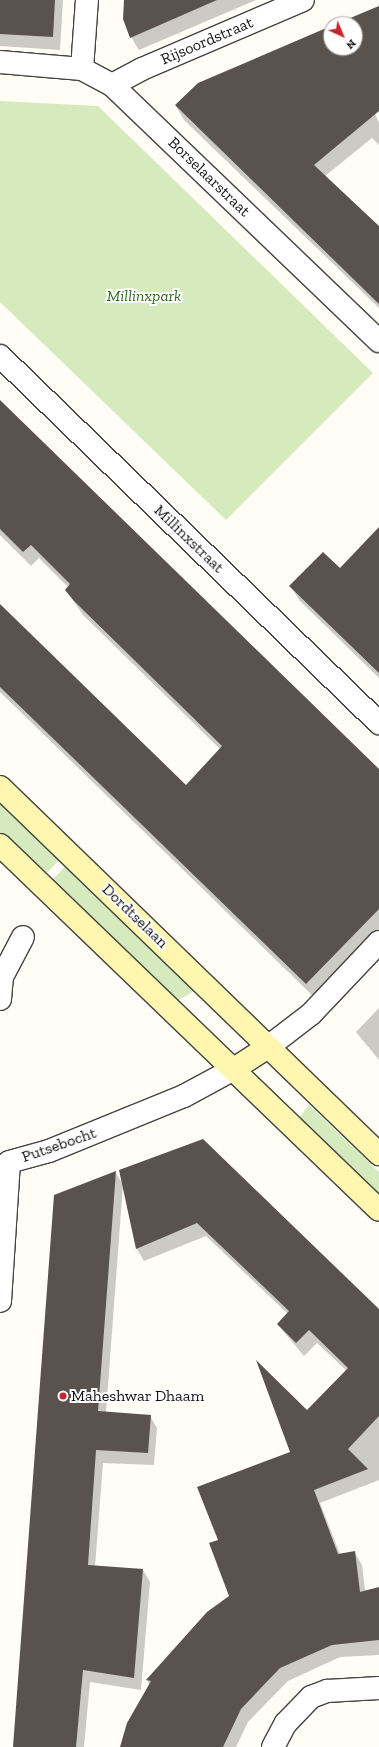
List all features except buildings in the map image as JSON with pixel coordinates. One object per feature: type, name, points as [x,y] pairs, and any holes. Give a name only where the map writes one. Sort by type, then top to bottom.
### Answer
[{"type":"main road","name":"Dordtselaan","points":[[0,787],[379,1154]]},
{"type":"main road","points":[[0,845],[379,1210]]},
{"type":"main road","points":[[234,1069],[268,1047]]},
{"type":"street","points":[[0,62],[82,69],[87,0]]},
{"type":"street","name":"Rijsoordstraat","points":[[112,85],[142,68],[303,0]]},
{"type":"street","name":"Borselaarstraat","points":[[82,69],[112,85],[379,341]]},
{"type":"street","name":"Millinxstraat","points":[[0,356],[379,723]]},
{"type":"street","points":[[0,999],[2,977],[23,937]]},
{"type":"street","points":[[268,1047],[311,1014],[379,942]]},
{"type":"street","name":"Putsebocht","points":[[0,1301],[5,1162],[49,1151],[184,1096],[234,1069]]},
{"type":"street","points":[[272,1747],[286,1723],[311,1697],[327,1691],[379,1688]]},
{"type":"green space","name":"Millinxpark","points":[[0,101],[98,106],[373,373],[226,520],[0,302]]},
{"type":"green space","points":[[0,797],[62,857],[44,876],[0,833]]},
{"type":"green space","points":[[68,864],[196,990],[175,1002],[51,881]]},
{"type":"green space","points":[[309,1105],[379,1172],[379,1197],[298,1119]]},
{"type":"place","name":"Maheshwar Dhaam","points":[[63,1396]]}]
